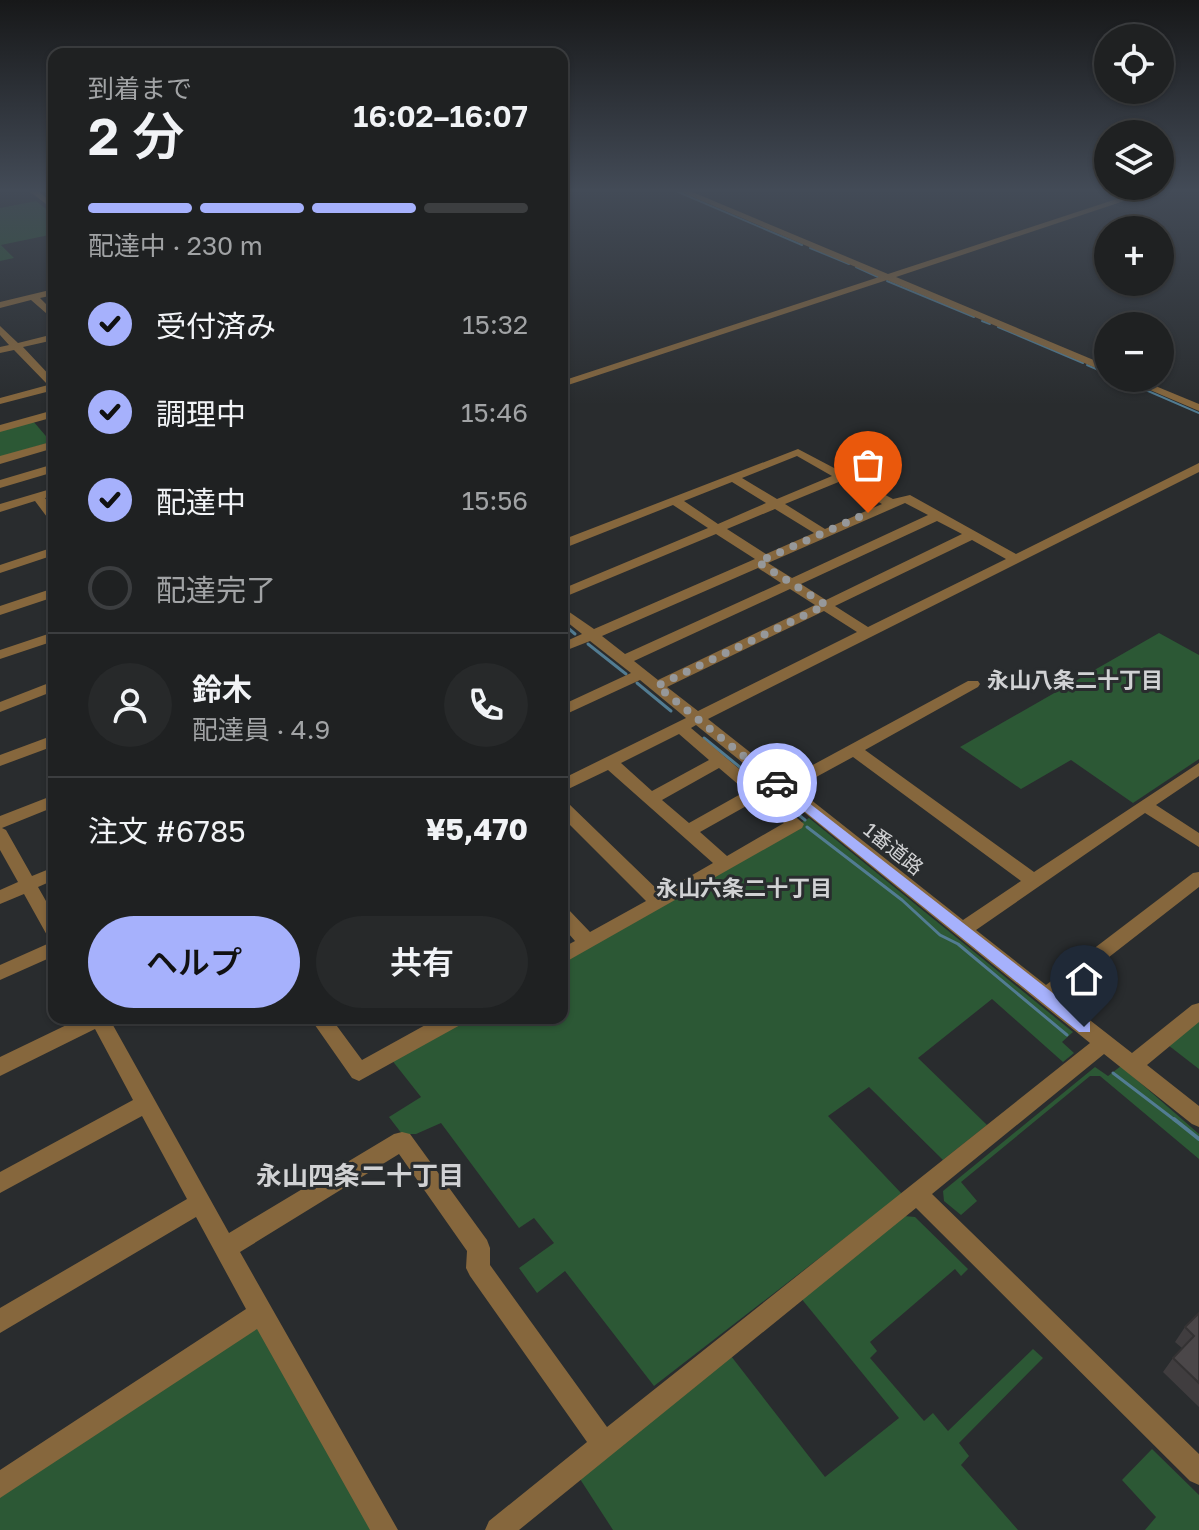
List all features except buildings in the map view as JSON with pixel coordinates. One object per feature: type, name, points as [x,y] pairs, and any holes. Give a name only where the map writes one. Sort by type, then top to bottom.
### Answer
[{"type":"street","points":[[851,262],[1094,364]]},
{"type":"street","points":[[568,382],[935,262]]},
{"type":"street","points":[[0,305],[48,293]]},
{"type":"street","points":[[33,297],[48,311]]},
{"type":"street","points":[[0,329],[48,380]]},
{"type":"street","points":[[0,350],[48,338]]},
{"type":"street","points":[[0,401],[48,388]]},
{"type":"street","points":[[1161,392],[1199,408]]},
{"type":"street","points":[[0,429],[48,415]]},
{"type":"street","points":[[0,460],[48,446]]},
{"type":"street","points":[[568,543],[798,452],[890,503]]},
{"type":"street","points":[[568,783],[1199,467]]},
{"type":"street","points":[[0,484],[48,470]]},
{"type":"street","points":[[568,591],[842,476]]},
{"type":"street","points":[[732,477],[823,533]]},
{"type":"street","points":[[0,508],[48,494]]},
{"type":"street","points":[[38,497],[48,510]]},
{"type":"street","points":[[568,645],[906,498],[1016,559]]},
{"type":"street","points":[[675,501],[868,633]]},
{"type":"street","points":[[624,660],[937,516]]},
{"type":"street","points":[[657,686],[971,535]]},
{"type":"street","points":[[0,569],[48,553]]},
{"type":"street","points":[[0,611],[48,594]]},
{"type":"street","name":"1番道路","points":[[568,616],[657,686],[688,723],[783,788],[1199,1118]]},
{"type":"street","points":[[0,655],[48,638]]},
{"type":"street","points":[[568,708],[641,674]]},
{"type":"street","points":[[783,788],[973,684]]},
{"type":"street","points":[[0,707],[48,688]]},
{"type":"street","points":[[568,954],[796,824],[720,761],[688,723]]},
{"type":"street","points":[[0,761],[48,742]]},
{"type":"street","points":[[853,749],[1033,881]]},
{"type":"street","points":[[650,799],[720,761]]},
{"type":"street","points":[[609,762],[725,864]]},
{"type":"street","points":[[962,930],[1199,768]]},
{"type":"street","points":[[687,832],[758,792]]},
{"type":"street","points":[[0,823],[48,803]]},
{"type":"street","points":[[1144,805],[1199,841]]},
{"type":"street","points":[[568,813],[659,902]]},
{"type":"street","points":[[0,834],[48,922]]},
{"type":"street","points":[[0,897],[48,876]]},
{"type":"street","points":[[1045,996],[1199,878]]},
{"type":"street","points":[[568,920],[588,942]]},
{"type":"street","points":[[0,973],[48,951]]},
{"type":"street","points":[[1132,1065],[1199,1011]]},
{"type":"street","points":[[0,1067],[87,1024]]},
{"type":"street","points":[[102,1024],[385,1530]]},
{"type":"street","points":[[324,1024],[359,1072],[422,1026]]},
{"type":"street","points":[[498,1530],[1104,1043]]},
{"type":"street","points":[[0,1183],[145,1104]]},
{"type":"street","points":[[225,1248],[402,1141],[479,1248],[478,1268],[604,1444]]},
{"type":"street","points":[[917,1194],[1199,1472]]},
{"type":"street","points":[[0,1321],[200,1203]]},
{"type":"street","points":[[0,1485],[261,1313]]},
{"type":"green space","points":[[33,421],[48,438],[48,443],[0,457],[0,430]]},
{"type":"green space","points":[[1159,633],[1199,655],[1199,759],[1133,803],[1071,760],[1021,789],[960,747]]},
{"type":"green space","points":[[809,818],[1073,1032],[1062,1042],[1074,1053],[1063,1062],[992,999],[918,1058],[987,1125],[943,1160],[869,1087],[828,1116],[902,1194],[654,1386],[565,1271],[537,1293],[519,1268],[554,1243],[534,1218],[519,1228],[441,1123],[416,1134],[402,1134],[389,1117],[421,1097],[391,1059],[452,1024],[568,1024],[568,957]]},
{"type":"green space","points":[[1199,1020],[1199,1069],[1168,1045]]},
{"type":"green space","points":[[1121,1066],[1199,1134],[1199,1159],[1100,1076],[1090,1076],[961,1182],[977,1201],[961,1215],[944,1201],[943,1191],[1095,1067],[1108,1076]]},
{"type":"green space","points":[[904,1216],[915,1217],[968,1269],[961,1276],[955,1269],[870,1342],[877,1351],[870,1358],[924,1421],[933,1413],[948,1431],[1033,1349],[1043,1358],[959,1443],[969,1456],[961,1465],[1018,1530],[613,1530],[580,1479],[731,1356],[825,1477],[899,1418],[800,1297]]},
{"type":"green space","points":[[257,1323],[371,1530],[0,1530],[0,1490]]},
{"type":"green space","points":[[1152,1449],[1199,1495],[1199,1530],[1145,1530],[1156,1517],[1122,1480]]},
{"type":"waterway","points":[[845,262],[849,264]]},
{"type":"waterway","points":[[856,267],[878,277]]},
{"type":"waterway","points":[[887,281],[974,317]]},
{"type":"waterway","points":[[982,321],[990,324]]},
{"type":"waterway","points":[[998,327],[1083,363]]},
{"type":"waterway","points":[[1087,365],[1094,368]]},
{"type":"waterway","points":[[1150,392],[1199,413]]},
{"type":"waterway","points":[[568,628],[575,634]]},
{"type":"waterway","points":[[588,644],[626,674]]},
{"type":"waterway","points":[[637,683],[671,711]]},
{"type":"waterway","points":[[704,738],[741,768]]},
{"type":"waterway","points":[[753,778],[805,820]]},
{"type":"waterway","points":[[807,827],[902,900],[940,935],[958,944],[1067,1035]]},
{"type":"waterway","points":[[1113,1073],[1176,1121]]},
{"type":"waterway","points":[[1174,1119],[1199,1139]]},
{"type":"way so far","points":[[777,783],[657,686],[826,605],[758,562],[868,513]]},
{"type":"district","name":"永山八条二十丁目","points":[[1075,679]]},
{"type":"district","name":"永山六条二十丁目","points":[[744,887]]},
{"type":"district","name":"永山四条二十丁目","points":[[360,1175]]},
{"type":"route","points":[[777,783],[1084,1027]]}]
